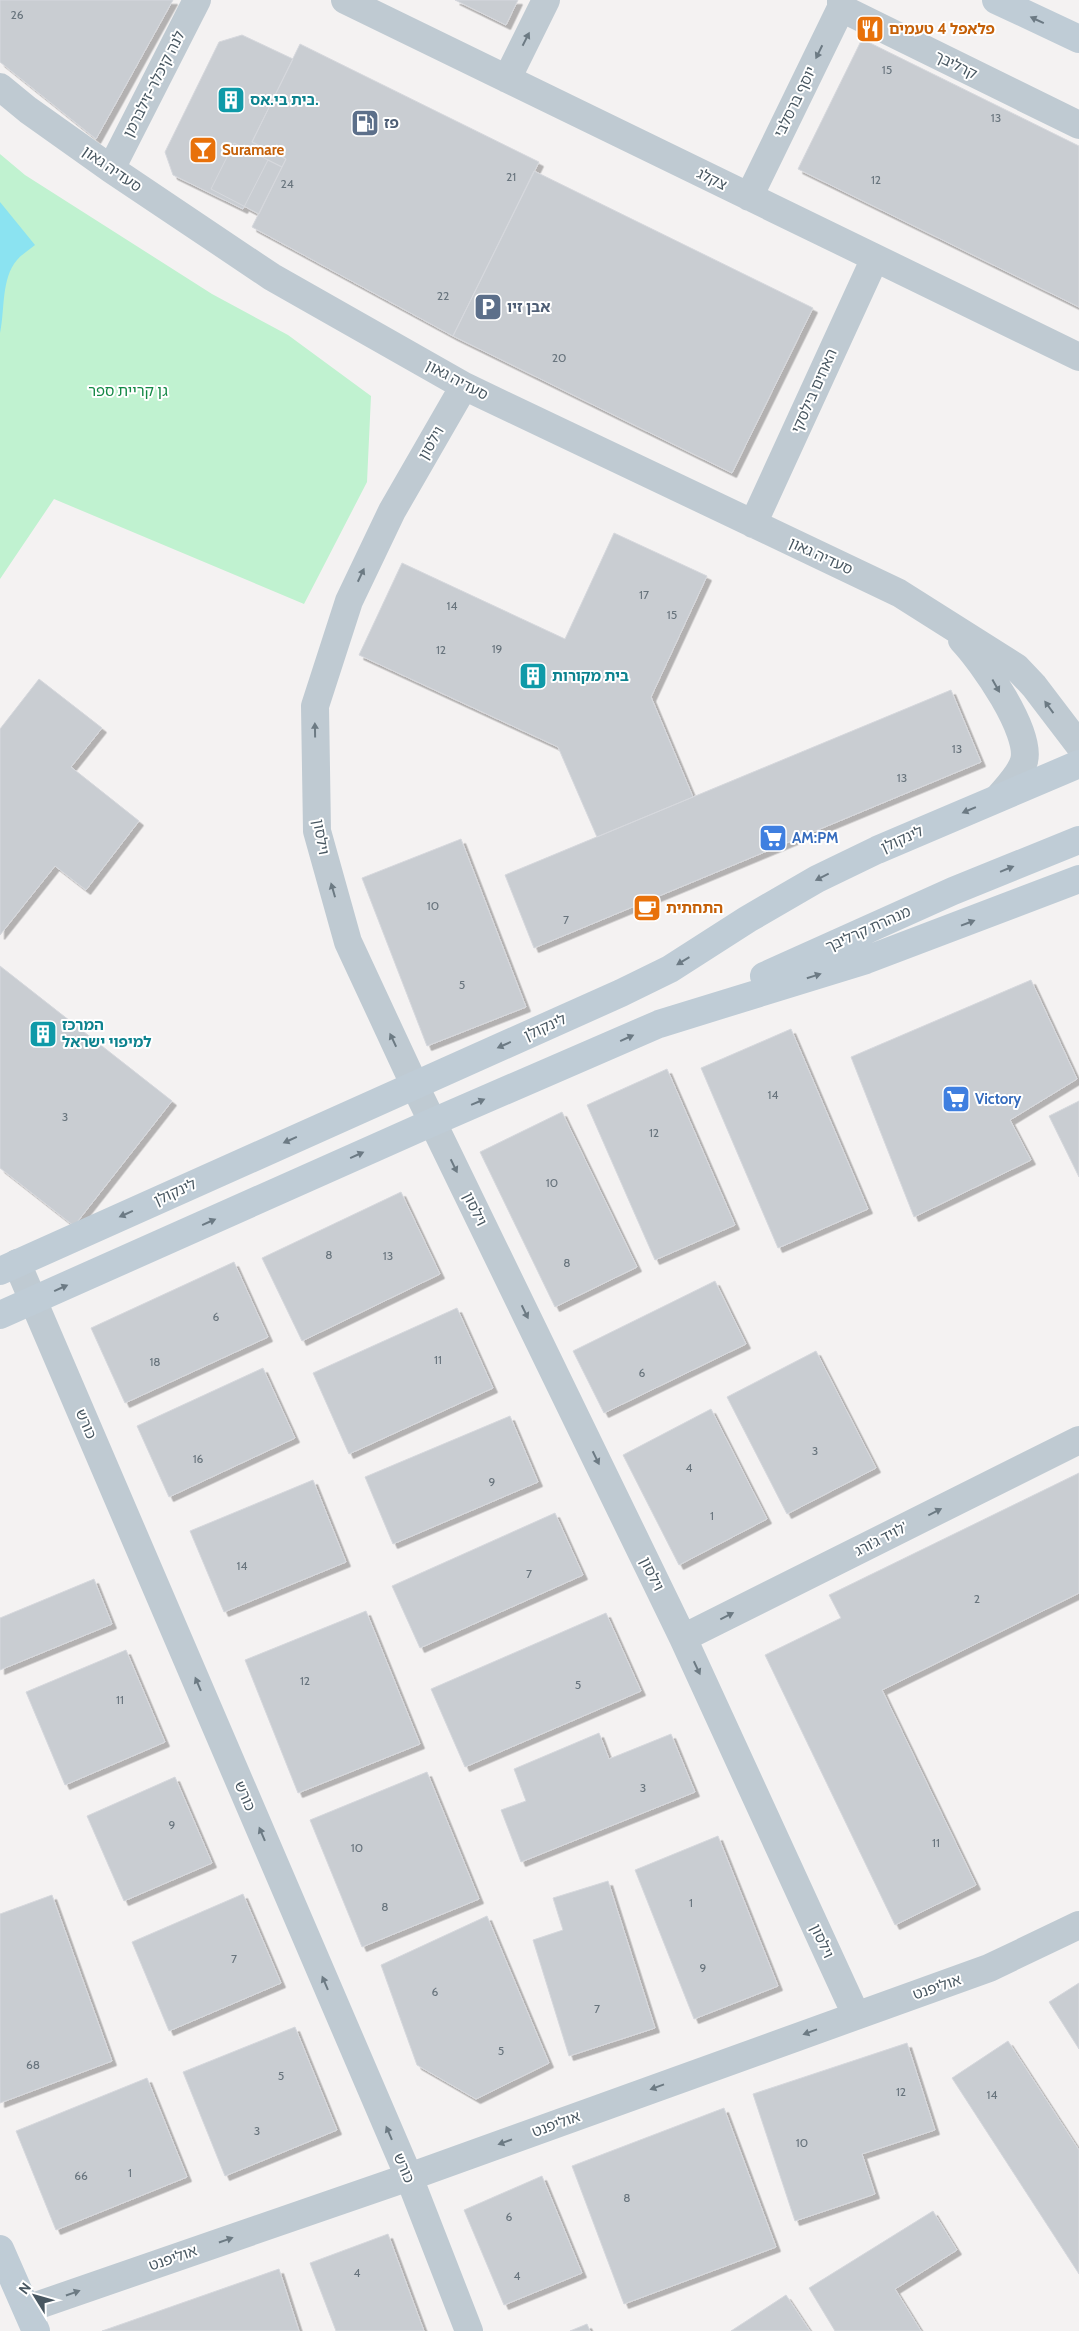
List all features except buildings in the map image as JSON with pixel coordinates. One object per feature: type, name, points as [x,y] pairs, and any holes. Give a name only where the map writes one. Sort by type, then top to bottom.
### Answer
[{"type":"street","name":"לנה קיכלר-זילברמן","points":[[111,169],[197,0]]},
{"type":"street","name":"צקלג","points":[[345,0],[1079,358]]},
{"type":"street","points":[[507,79],[546,0]]},
{"type":"street","points":[[996,0],[1079,39]]},
{"type":"street","name":"קרליבך","points":[[841,4],[1079,125]]},
{"type":"street","name":"יוסף ברסלבי","points":[[749,197],[841,4]]},
{"type":"street","name":"סעדיה גאון","points":[[0,87],[28,110],[111,169],[272,277],[464,386],[899,594],[995,652],[1016,667],[1034,686],[1079,745]]},
{"type":"street","name":"האחים בילסקי","points":[[753,524],[875,258]]},
{"type":"street","name":"וילסון","points":[[464,386],[392,511],[354,592],[315,706],[317,831],[348,942],[414,1084],[683,1638],[856,2015]]},
{"type":"street","name":"סעדיה גאון","points":[[943,621],[974,652],[988,672],[1022,736],[1025,750],[1022,768],[998,798]]},
{"type":"street","name":"לינקולן","points":[[8,1267],[621,993],[670,969],[748,919],[817,879],[877,850],[1079,764]]},
{"type":"street","name":"מנהרת קרליבך","points":[[659,1024],[952,891],[1079,840]]},
{"type":"street","points":[[0,1315],[433,1122],[659,1024],[866,960],[1079,880]]},
{"type":"street","name":"כורש","points":[[8,1267],[34,1300],[408,2177],[469,2331]]},
{"type":"street","name":"לויד ג'ורג'","points":[[683,1638],[1079,1440]]},
{"type":"street","name":"אוליפנט","points":[[31,2320],[408,2177],[989,1968],[1079,1925]]},
{"type":"street","points":[[0,2249],[31,2320]]},
{"type":"green space","name":"גן קריית ספר","points":[[0,154],[25,175],[212,294],[288,335],[371,396],[367,482],[304,604],[54,499],[0,579]]},
{"type":"water","points":[[0,202],[35,245],[17,260],[8,276],[0,333]]},
{"type":"place","name":"פלאפל 4 טעמים","points":[[870,29]]},
{"type":"place","name":"בית בי.אס.","points":[[231,100]]},
{"type":"place","name":"פז","points":[[365,123]]},
{"type":"place","name":"Suramare","points":[[203,150]]},
{"type":"place","name":"אבן זיו","points":[[488,307]]},
{"type":"place","name":"בית מקורות","points":[[533,676]]},
{"type":"place","name":"AM:PM","points":[[773,838]]},
{"type":"place","name":"התחתית","points":[[647,908]]},
{"type":"place","name":"המרכז למיפוי ישראל","points":[[43,1034]]},
{"type":"place","name":"Victory","points":[[956,1099]]}]
